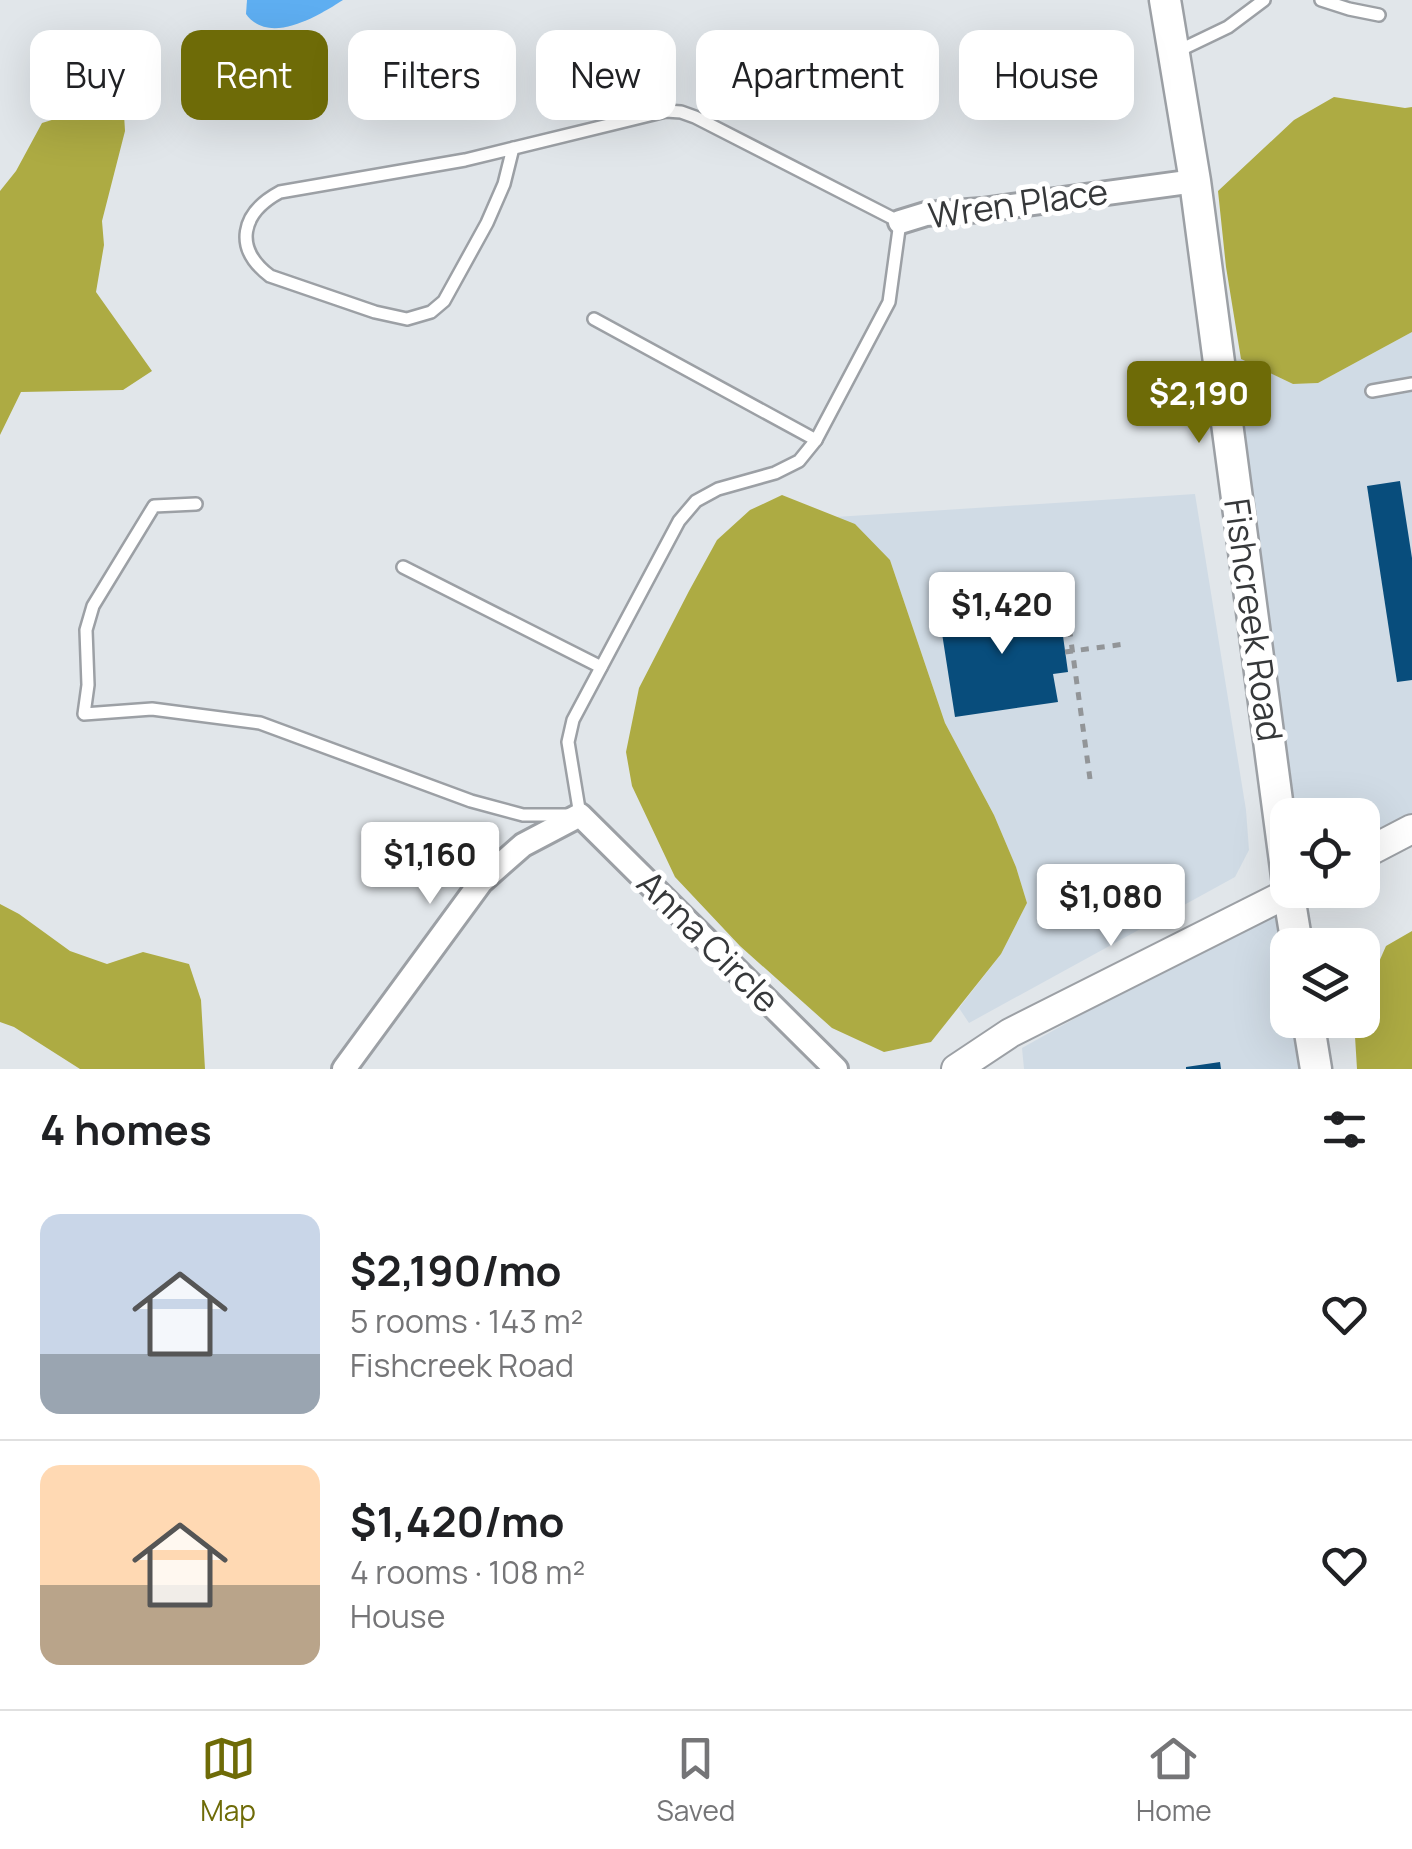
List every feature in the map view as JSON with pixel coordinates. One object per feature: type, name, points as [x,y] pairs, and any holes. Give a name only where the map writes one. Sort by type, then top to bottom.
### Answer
[{"type":"main road","name":"Fishcreek Road","points":[[1166,0],[1278,798]]},
{"type":"main road","points":[[1311,1038],[1316,1069]]},
{"type":"street","name":"Wren Place","points":[[900,222],[926,214],[1194,181]]},
{"type":"street","points":[[344,1069],[481,882],[524,845],[580,815]]},
{"type":"street","name":"Anna Circle","points":[[580,815],[836,1069]]},
{"type":"street","points":[[1380,846],[1412,830]]},
{"type":"street","points":[[956,1069],[1010,1033],[1270,899]]},
{"type":"lane","points":[[1174,53],[1228,27],[1264,0]]},
{"type":"lane","points":[[1320,0],[1379,15]]},
{"type":"lane","name":"Wren Place","points":[[513,148],[504,184],[487,223],[444,301],[423,316],[407,318],[375,312],[270,276],[248,252],[245,238],[252,216],[262,201],[280,192],[465,160],[513,148],[666,112],[695,116],[900,222]]},
{"type":"lane","points":[[196,504],[154,506],[93,606],[86,630],[88,685],[84,714],[152,709],[260,723],[471,801],[523,815],[580,815],[568,742],[573,720],[679,521],[696,500],[718,489],[799,461],[816,440],[889,302],[900,222]]},
{"type":"lane","points":[[594,319],[816,440]]},
{"type":"lane","points":[[1372,390],[1412,384]]},
{"type":"lane","points":[[403,567],[601,668]]},
{"type":"path","points":[[1065,597],[1068,651],[1090,780]]},
{"type":"path","points":[[1068,651],[1125,644]]},
{"type":"shaded area","points":[[1334,97],[1412,107],[1412,332],[1318,383],[1293,384],[1241,359],[1218,191],[1294,120]]},
{"type":"shaded area","points":[[124,120],[125,131],[102,221],[104,245],[96,292],[152,371],[123,390],[21,392],[0,435],[0,191],[16,171],[42,123]]},
{"type":"shaded area","points":[[1412,332],[1412,821],[1380,837],[1380,798],[1286,798],[1225,363],[1241,359],[1293,384],[1318,383]]},
{"type":"shaded area","points":[[1195,494],[1246,810],[1249,850],[1235,877],[969,1023],[959,1008],[1001,954],[1027,903],[994,815],[945,723],[890,560],[835,517]]},
{"type":"shaded area","points":[[782,495],[855,524],[890,560],[945,723],[994,815],[1027,903],[1001,954],[931,1042],[884,1052],[832,1028],[740,946],[675,877],[632,786],[626,752],[639,688],[689,591],[717,540],[750,510]]},
{"type":"shaded area","points":[[0,904],[70,951],[107,964],[143,952],[189,964],[201,1000],[205,1069],[80,1069],[0,1022]]},
{"type":"shaded area","points":[[1281,908],[1284,928],[1270,928],[1270,1038],[1302,1038],[1306,1069],[1024,1069],[1022,1048],[1251,920]]},
{"type":"shaded area","points":[[1412,931],[1412,1069],[1357,1069],[1355,1038],[1380,1038],[1380,960],[1386,946]]},
{"type":"water","points":[[247,0],[343,0],[294,25],[267,28],[246,14]]},
{"type":"building","points":[[1400,481],[1412,558],[1412,680],[1397,682],[1367,486]]},
{"type":"building","points":[[1047,598],[1052,630],[1062,629],[1068,672],[1053,674],[1058,702],[955,717],[939,614]]},
{"type":"building","points":[[1220,1062],[1221,1069],[1186,1069],[1186,1067]]}]
